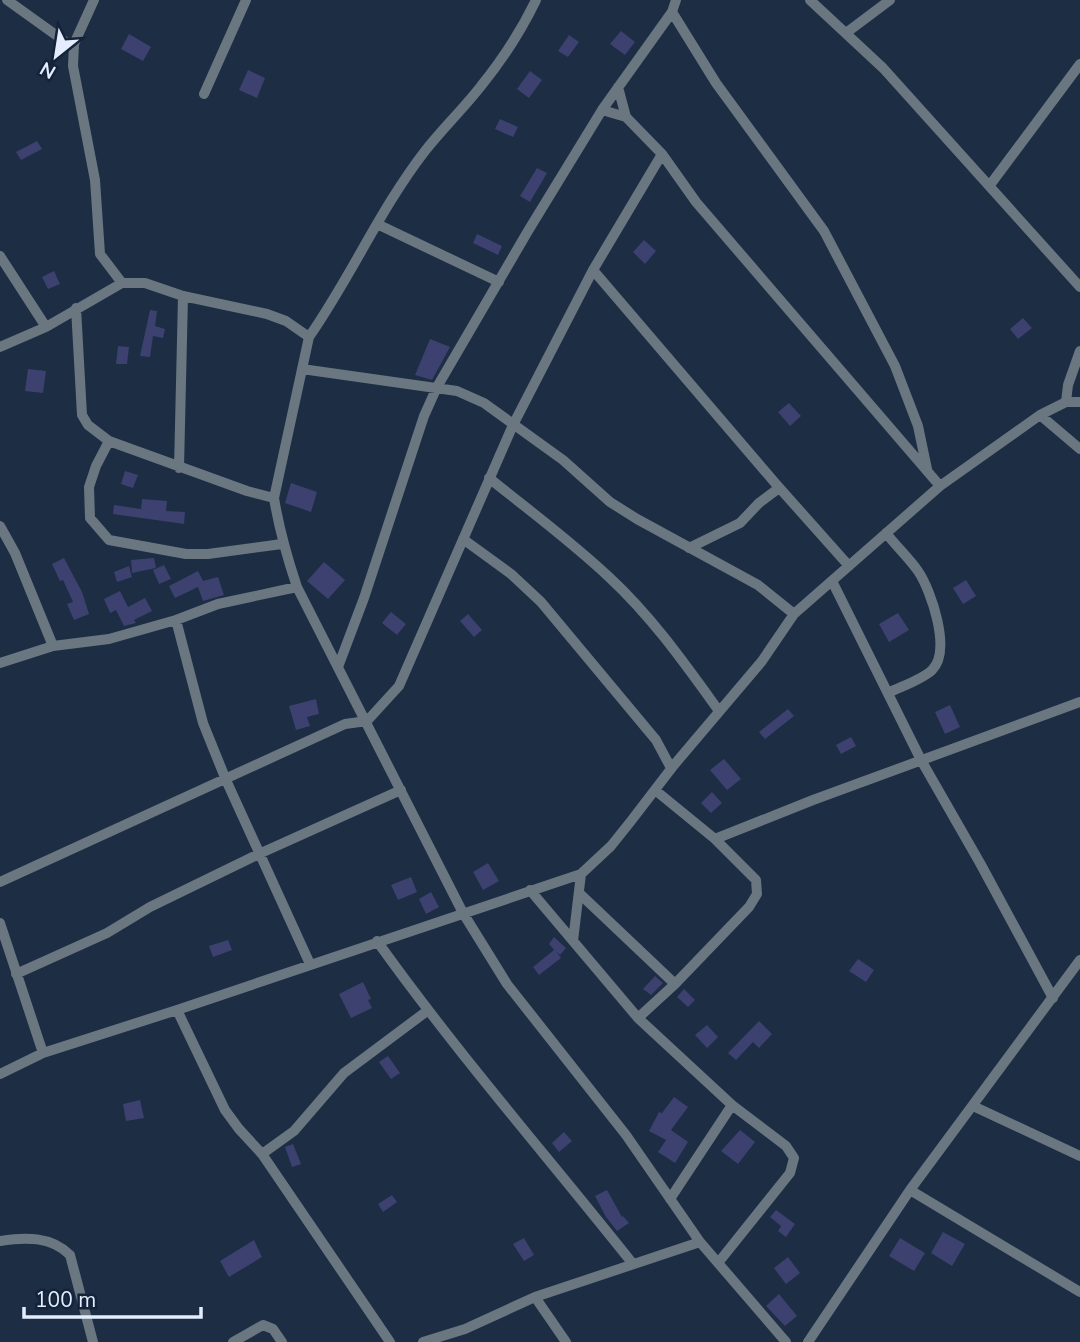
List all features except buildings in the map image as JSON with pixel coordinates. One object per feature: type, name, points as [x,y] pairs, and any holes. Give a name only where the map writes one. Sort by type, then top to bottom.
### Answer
[{"type":"street","points":[[94,0],[74,48],[73,66],[95,180],[100,254],[122,283]]},
{"type":"street","points":[[204,94],[247,0]]},
{"type":"street","points":[[536,0],[512,46],[482,86],[426,151],[377,223],[324,316],[309,337],[274,498],[282,544],[297,587],[463,913],[508,984],[626,1135],[700,1242],[786,1342]]},
{"type":"street","points":[[338,667],[364,598],[424,416],[438,387],[602,110],[672,12],[676,0]]},
{"type":"street","points":[[810,0],[883,68],[1080,287]]},
{"type":"street","points":[[846,33],[890,0]]},
{"type":"street","points":[[14,2],[74,48]]},
{"type":"street","points":[[672,12],[716,83],[824,232],[895,366],[918,426],[927,469]]},
{"type":"street","points":[[990,185],[1076,77],[1080,64]]},
{"type":"street","points":[[618,88],[626,117],[662,154],[696,202],[940,486]]},
{"type":"street","points":[[602,110],[626,117]]},
{"type":"street","points":[[0,882],[345,724],[367,721],[399,686],[513,425],[593,270],[662,154]]},
{"type":"street","points":[[377,223],[499,282]]},
{"type":"street","points":[[0,256],[46,327]]},
{"type":"street","points":[[593,270],[849,566]]},
{"type":"street","points":[[0,347],[46,327],[122,283],[145,283],[183,296],[267,314],[286,321],[309,337]]},
{"type":"street","points":[[179,468],[183,296]]},
{"type":"street","points":[[76,308],[82,415],[88,425],[109,441],[179,468],[274,498]]},
{"type":"street","points":[[1066,402],[1068,385],[1080,351]]},
{"type":"street","points":[[302,369],[438,387],[457,391],[484,403],[563,460],[610,502],[758,585],[794,614]]},
{"type":"street","points":[[0,1074],[43,1053],[581,874],[611,845],[671,768],[762,661],[794,614],[940,486],[1041,415],[1066,402],[1080,402]]},
{"type":"street","points":[[1041,415],[1080,449]]},
{"type":"street","points":[[109,441],[89,486],[90,518],[109,540],[186,554],[208,554],[282,544]]},
{"type":"street","points":[[489,478],[559,532],[612,580],[661,632],[719,711]]},
{"type":"street","points":[[690,548],[740,523],[779,488]]},
{"type":"street","points":[[0,526],[15,553],[53,646]]},
{"type":"street","points":[[886,533],[918,571],[928,588],[940,629],[939,657],[933,669],[888,693]]},
{"type":"street","points":[[463,539],[511,574],[541,602],[656,740],[671,768]]},
{"type":"street","points":[[832,581],[921,761],[1053,998]]},
{"type":"street","points":[[0,663],[53,646],[109,639],[231,601],[297,587]]},
{"type":"street","points":[[176,620],[203,723],[226,780],[310,964]]},
{"type":"street","points":[[715,839],[1080,702]]},
{"type":"street","points":[[16,974],[107,933],[150,907],[261,853],[401,790]]},
{"type":"street","points":[[638,1018],[675,984],[749,907],[757,894],[755,880],[715,839],[655,790]]},
{"type":"street","points":[[573,941],[581,874]]},
{"type":"street","points":[[530,890],[638,1018],[732,1105],[786,1146],[794,1158],[790,1173],[718,1263]]},
{"type":"street","points":[[579,893],[675,984]]},
{"type":"street","points":[[0,923],[5,963],[16,974],[43,1053]]},
{"type":"street","points":[[377,941],[427,1011],[634,1264]]},
{"type":"street","points":[[808,1342],[909,1190],[1080,960]]},
{"type":"street","points":[[177,1010],[225,1110],[262,1154],[390,1342]]},
{"type":"street","points":[[262,1154],[294,1131],[344,1073],[427,1011]]},
{"type":"street","points":[[670,1199],[732,1105]]},
{"type":"street","points":[[973,1106],[1080,1156]]},
{"type":"street","points":[[909,1190],[1080,1292]]},
{"type":"street","points":[[0,1241],[36,1238],[62,1247],[70,1255],[93,1342]]},
{"type":"street","points":[[424,1342],[465,1329],[535,1297],[700,1242]]},
{"type":"street","points":[[535,1297],[566,1342]]},
{"type":"street","points":[[233,1342],[263,1325],[273,1329],[282,1342]]}]
